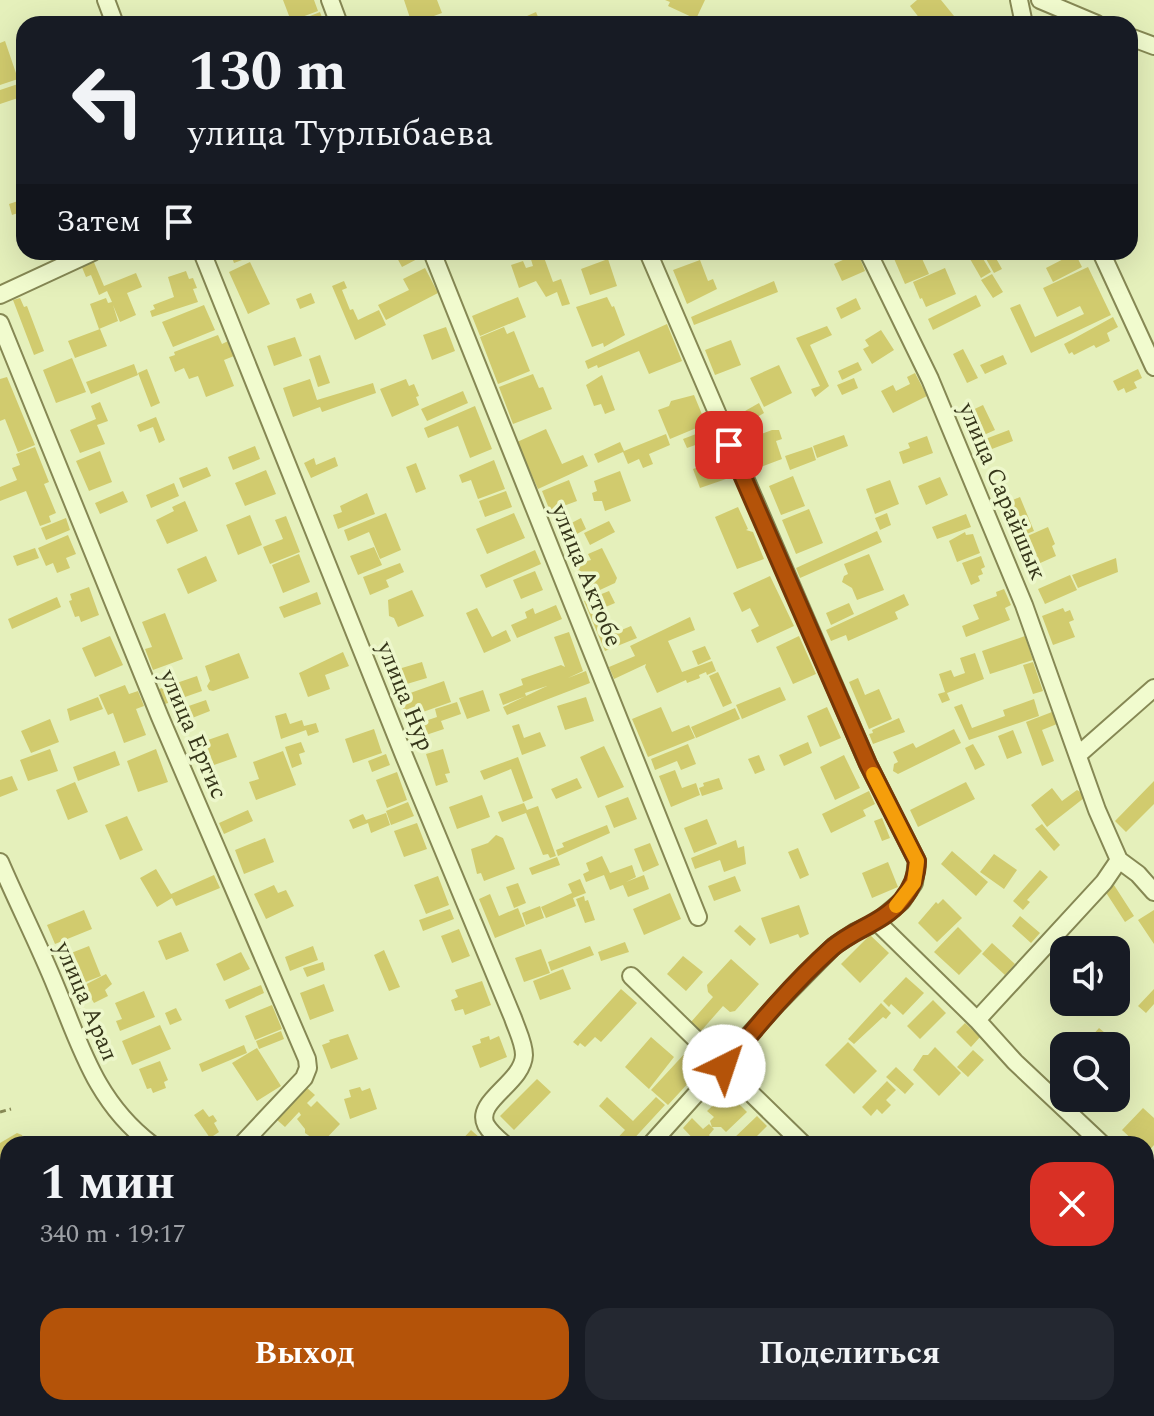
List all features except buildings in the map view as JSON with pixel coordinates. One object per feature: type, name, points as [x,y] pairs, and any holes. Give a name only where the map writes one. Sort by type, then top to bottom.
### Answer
[{"type":"street","points":[[1040,0],[1078,16]]},
{"type":"street","points":[[0,295],[76,260]]},
{"type":"street","name":"улица Нур","points":[[205,260],[522,1045],[522,1065],[513,1080],[493,1098],[484,1117],[487,1126],[496,1136]]},
{"type":"street","name":"улица Актобе","points":[[435,260],[698,917]]},
{"type":"street","points":[[651,260],[868,764],[917,861],[914,883],[902,901],[877,922],[834,946],[777,1004],[658,1136]]},
{"type":"street","name":"улица Сарайшык","points":[[872,260],[942,407],[1024,605],[1097,810],[1119,860]]},
{"type":"street","points":[[1105,260],[1154,367]]},
{"type":"street","name":"улица Ертис","points":[[0,323],[160,717],[307,1059],[304,1078],[250,1136]]},
{"type":"street","points":[[1078,755],[1154,688]]},
{"type":"street","points":[[977,1020],[1104,882],[1119,860],[1138,874],[1154,892]]},
{"type":"street","name":"улица Арал","points":[[0,862],[56,985],[91,1075],[140,1136]]},
{"type":"street","points":[[877,922],[977,1020],[1015,1062],[1094,1136]]},
{"type":"street","points":[[631,976],[795,1136]]},
{"type":"path","points":[[0,1112],[11,1109]]},
{"type":"slow traffic","points":[[873,774],[917,861],[914,883],[896,906]]},
{"type":"route","points":[[724,1066],[777,1004],[834,946],[877,922],[902,901],[917,872],[917,861],[868,764],[729,445]]}]
